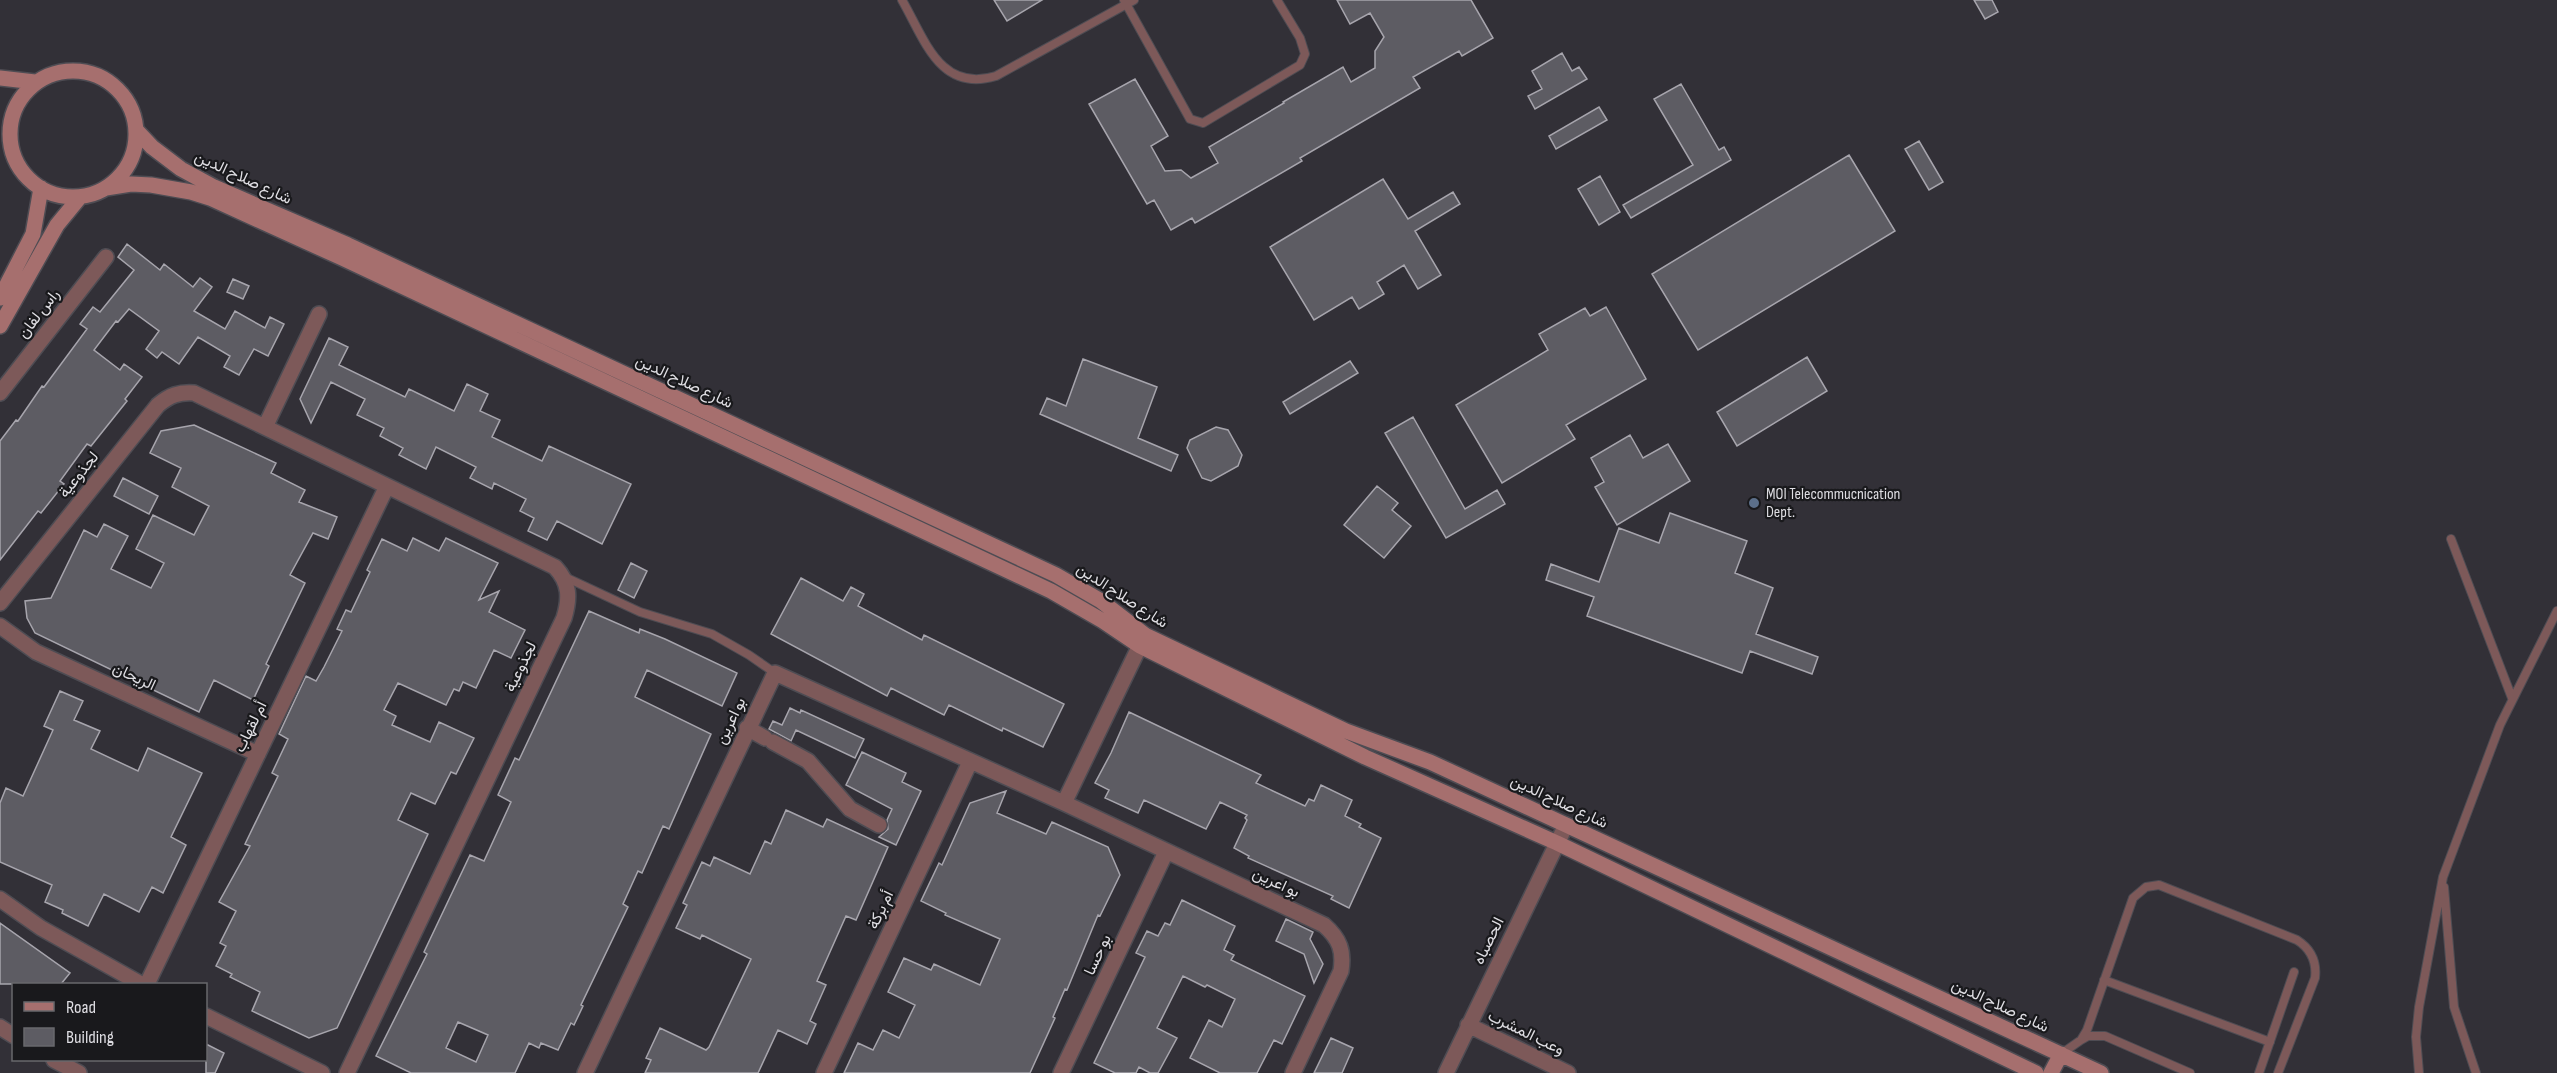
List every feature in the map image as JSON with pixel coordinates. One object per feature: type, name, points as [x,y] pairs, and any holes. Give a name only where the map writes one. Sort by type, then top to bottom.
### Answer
[{"type":"street","points":[[63,70],[84,71],[104,78],[114,86],[129,105],[136,130],[133,152],[123,172],[106,188],[80,197],[53,194],[41,189],[30,180],[18,165],[5,129],[16,104],[35,82],[63,70]]},
{"type":"street","points":[[0,78],[35,82]]},
{"type":"street","name":"شارع صلاح الدين","points":[[136,130],[166,158],[206,182],[348,245],[1056,575],[1101,601],[1142,641],[1346,731],[1430,762],[2102,1073]]},
{"type":"street","name":"شارع صلاح الدين","points":[[106,188],[131,184],[151,185],[210,198],[1051,591],[1365,757],[1557,843],[2036,1073]]},
{"type":"street","points":[[0,298],[33,234],[41,189]]},
{"type":"street","name":"راس لفان","points":[[0,326],[57,225],[80,197]]},
{"type":"street","name":"راس لفان","points":[[0,393],[106,257]]},
{"type":"street","points":[[265,427],[319,314]]},
{"type":"street","name":"لجذوعية","points":[[0,603],[158,405],[170,395],[182,392],[195,393],[555,567],[565,577],[569,599],[564,618],[347,1073]]},
{"type":"street","name":"أم لقهاب","points":[[147,983],[387,486]]},
{"type":"street","name":"الريحان","points":[[0,626],[36,652],[258,754]]},
{"type":"street","points":[[1064,803],[1142,641]]},
{"type":"street","name":"بو اعرين","points":[[585,1073],[775,673],[1064,803],[1324,926],[1334,934],[1341,945],[1343,958],[1341,971],[1293,1073]]},
{"type":"street","points":[[747,728],[808,761],[846,806],[879,825]]},
{"type":"street","name":"أم بركة","points":[[824,1073],[970,762]]},
{"type":"street","name":"الحصباه","points":[[1446,1073],[1566,825]]},
{"type":"street","name":"بو حسا","points":[[1061,1073],[1166,852]]},
{"type":"street","points":[[0,899],[41,928],[139,983]]},
{"type":"street","points":[[207,1016],[322,1073]]},
{"type":"street","name":"وعب المشرب","points":[[1468,1025],[1568,1073]]},
{"type":"street","points":[[2051,1073],[2061,1054]]},
{"type":"street","points":[[58,1061],[79,1073]]},
{"type":"lane","points":[[902,0],[942,66],[954,76],[982,81],[996,76],[1128,1],[1190,119],[1203,123],[1300,65],[1305,54],[1300,38],[1277,0]]},
{"type":"lane","points":[[2451,539],[2512,698]]},
{"type":"lane","points":[[565,577],[640,612],[712,634],[749,654],[775,673]]},
{"type":"lane","points":[[2419,1073],[2416,1036],[2419,1007],[2443,877],[2512,698],[2557,611]]},
{"type":"lane","points":[[2443,877],[2454,1007],[2476,1073]]},
{"type":"lane","points":[[2081,1040],[2087,1030],[2133,898],[2141,890],[2158,885],[2296,940],[2303,944],[2313,957],[2315,978],[2278,1073]]},
{"type":"lane","points":[[2259,1073],[2294,972]]},
{"type":"lane","points":[[2104,980],[2270,1042]]},
{"type":"lane","points":[[2061,1054],[2088,1036],[2105,1036],[2190,1073]]},
{"type":"building","points":[[994,0],[1042,0],[1007,21]]},
{"type":"building","points":[[1337,0],[1471,0],[1493,38],[1462,56],[1459,51],[1413,77],[1420,88],[1300,158],[1302,161],[1195,223],[1192,218],[1171,230],[1154,200],[1147,204],[1089,104],[1135,79],[1168,136],[1151,146],[1165,171],[1181,170],[1191,178],[1218,163],[1209,147],[1283,102],[1343,67],[1351,82],[1375,68],[1375,51],[1384,37],[1370,13],[1350,24]]},
{"type":"building","points":[[1974,0],[1992,0],[1998,12],[1985,19]]},
{"type":"building","points":[[1562,53],[1572,71],[1579,67],[1587,79],[1535,109],[1528,96],[1542,89],[1532,71]]},
{"type":"building","points":[[1681,84],[1719,150],[1724,147],[1731,160],[1631,218],[1623,205],[1693,165],[1654,99]]},
{"type":"building","points":[[1599,107],[1607,120],[1556,149],[1549,136]]},
{"type":"building","points":[[1919,141],[1943,182],[1929,190],[1905,149]]},
{"type":"building","points":[[1849,155],[1895,231],[1698,350],[1652,274]]},
{"type":"building","points":[[1600,176],[1620,212],[1599,225],[1578,189]]},
{"type":"building","points":[[1383,179],[1408,219],[1453,192],[1460,204],[1415,231],[1441,275],[1418,289],[1404,265],[1377,282],[1384,294],[1359,309],[1352,297],[1314,320],[1270,247]]},
{"type":"building","points":[[127,244],[160,270],[164,264],[193,287],[200,278],[212,287],[194,311],[225,329],[235,311],[265,328],[270,317],[284,324],[268,356],[254,349],[239,375],[224,367],[230,356],[198,337],[179,364],[162,352],[157,358],[146,349],[159,331],[129,309],[118,322],[116,321],[94,350],[120,370],[124,364],[142,377],[125,399],[127,401],[91,446],[87,444],[60,481],[64,484],[41,513],[38,511],[0,560],[0,441],[16,420],[18,421],[42,386],[44,387],[87,329],[80,324],[93,307],[100,312],[134,270],[118,257]]},
{"type":"building","points":[[233,279],[249,286],[243,299],[227,292]]},
{"type":"building","points":[[1606,307],[1646,379],[1566,425],[1575,439],[1502,483],[1456,405],[1548,350],[1539,334],[1585,308],[1590,316]]},
{"type":"building","points":[[329,338],[348,347],[339,365],[405,397],[409,389],[454,411],[467,384],[488,394],[480,411],[500,420],[492,437],[542,461],[549,446],[631,484],[602,544],[557,521],[547,540],[528,531],[534,518],[520,511],[526,499],[494,483],[492,489],[470,478],[476,467],[436,447],[426,469],[399,455],[403,448],[380,436],[384,428],[357,415],[365,399],[331,382],[311,423],[300,399]]},
{"type":"building","points":[[1807,357],[1827,391],[1737,446],[1717,412]]},
{"type":"building","points":[[1083,359],[1157,387],[1138,438],[1178,455],[1171,471],[1040,414],[1047,398],[1066,406]]},
{"type":"building","points":[[1350,361],[1358,373],[1290,414],[1283,402]]},
{"type":"building","points":[[1413,417],[1465,509],[1497,490],[1505,504],[1446,538],[1385,433]]},
{"type":"building","points":[[194,425],[276,463],[271,473],[305,490],[299,502],[337,517],[328,539],[313,533],[290,575],[305,583],[266,664],[269,666],[253,700],[214,680],[199,712],[35,633],[27,618],[25,601],[51,598],[84,530],[97,537],[104,524],[128,536],[111,569],[151,588],[164,563],[136,549],[153,515],[194,535],[209,506],[172,487],[181,468],[150,453],[161,431]]},
{"type":"building","points":[[1216,427],[1228,430],[1242,455],[1238,466],[1211,481],[1202,478],[1187,448],[1190,440]]},
{"type":"building","points":[[1630,435],[1643,458],[1668,444],[1690,481],[1617,525],[1595,487],[1604,482],[1591,458]]},
{"type":"building","points":[[123,478],[158,496],[149,514],[114,496]]},
{"type":"building","points":[[1377,486],[1398,503],[1392,510],[1411,526],[1384,558],[1344,525]]},
{"type":"building","points":[[1670,513],[1747,541],[1735,573],[1773,588],[1756,634],[1818,657],[1812,674],[1750,651],[1742,673],[1587,616],[1594,597],[1546,580],[1551,564],[1599,582],[1619,528],[1659,543]]},
{"type":"building","points":[[413,538],[439,551],[446,538],[498,563],[479,600],[499,591],[489,612],[525,630],[511,658],[494,650],[476,688],[463,682],[459,691],[454,689],[446,705],[398,683],[384,710],[396,716],[392,725],[430,742],[439,722],[474,738],[456,774],[451,772],[435,804],[411,793],[398,820],[428,834],[337,1028],[309,1038],[252,1011],[260,992],[230,977],[232,974],[216,966],[226,946],[220,943],[236,911],[219,902],[250,846],[245,844],[278,776],[272,773],[288,739],[279,734],[306,676],[316,681],[324,667],[342,631],[337,629],[346,610],[351,612],[370,572],[367,570],[382,539],[407,551]]},
{"type":"building","points":[[631,563],[647,571],[634,598],[618,590]]},
{"type":"building","points":[[801,578],[843,601],[851,587],[864,594],[858,606],[922,640],[924,635],[1064,704],[1043,747],[1003,728],[1002,731],[949,705],[944,715],[891,688],[887,696],[771,634]]},
{"type":"building","points":[[589,611],[639,633],[640,629],[665,639],[737,673],[722,706],[647,670],[635,697],[711,734],[669,829],[663,826],[642,873],[638,871],[623,904],[628,907],[581,1005],[583,1006],[574,1025],[571,1023],[558,1050],[541,1043],[539,1048],[529,1043],[515,1073],[411,1073],[376,1056],[427,954],[424,952],[470,855],[484,861],[511,802],[498,795],[515,758],[519,760]],"holes":[[[458,1022],[488,1035],[476,1062],[446,1048]]]},
{"type":"building","points":[[60,691],[83,701],[74,720],[100,731],[91,749],[138,771],[148,748],[202,773],[171,837],[186,845],[163,893],[152,887],[139,912],[104,894],[88,926],[45,902],[52,885],[0,862],[0,803],[6,788],[23,796],[53,730],[44,726]]},
{"type":"building","points":[[790,708],[800,713],[801,710],[864,739],[855,758],[796,730],[791,741],[769,729],[773,721],[782,725]]},
{"type":"building","points":[[1129,712],[1261,775],[1256,783],[1305,806],[1309,799],[1314,801],[1321,785],[1352,800],[1345,816],[1361,824],[1359,827],[1381,838],[1349,908],[1331,899],[1333,896],[1248,858],[1249,856],[1234,848],[1247,820],[1245,818],[1247,815],[1220,802],[1206,829],[1144,800],[1138,813],[1105,798],[1109,790],[1095,783]]},
{"type":"building","points":[[862,752],[906,773],[902,782],[921,791],[896,845],[879,837],[888,829],[887,820],[892,809],[846,785]]},
{"type":"building","points":[[1006,791],[997,813],[1046,834],[1052,822],[1108,847],[1120,875],[1100,916],[1098,915],[1030,1073],[844,1073],[858,1043],[873,1050],[883,1030],[899,1038],[915,1005],[888,992],[904,958],[931,970],[934,964],[980,985],[1000,939],[945,915],[946,913],[921,901],[939,863],[942,865],[970,803]]},
{"type":"building","points":[[786,810],[823,827],[827,819],[888,847],[856,920],[846,916],[817,981],[826,985],[810,1021],[816,1024],[807,1044],[778,1030],[758,1073],[645,1073],[651,1060],[646,1058],[660,1028],[706,1050],[709,1047],[751,959],[702,935],[700,939],[676,928],[687,905],[683,903],[702,862],[710,866],[714,857],[750,874],[765,841],[771,844]]},
{"type":"building","points":[[1182,900],[1235,926],[1224,950],[1234,955],[1231,960],[1305,996],[1282,1044],[1274,1040],[1257,1073],[1220,1073],[1190,1058],[1209,1020],[1222,1027],[1235,999],[1183,976],[1157,1028],[1177,1038],[1158,1073],[1150,1073],[1139,1067],[1136,1073],[1115,1073],[1094,1063],[1145,957],[1136,953],[1147,931],[1158,936],[1165,923],[1170,925]]},
{"type":"building","points":[[1286,919],[1313,932],[1310,939],[1323,964],[1314,983],[1304,954],[1276,941]]},
{"type":"building","points":[[0,923],[70,973],[62,983],[0,984]]},
{"type":"building","points":[[1331,1038],[1353,1048],[1342,1073],[1314,1073]]},
{"type":"building","points":[[207,1044],[224,1053],[215,1073],[206,1073]]},
{"type":"place","name":"MOI Telecommucnication Dept.","points":[[1754,503]]}]
